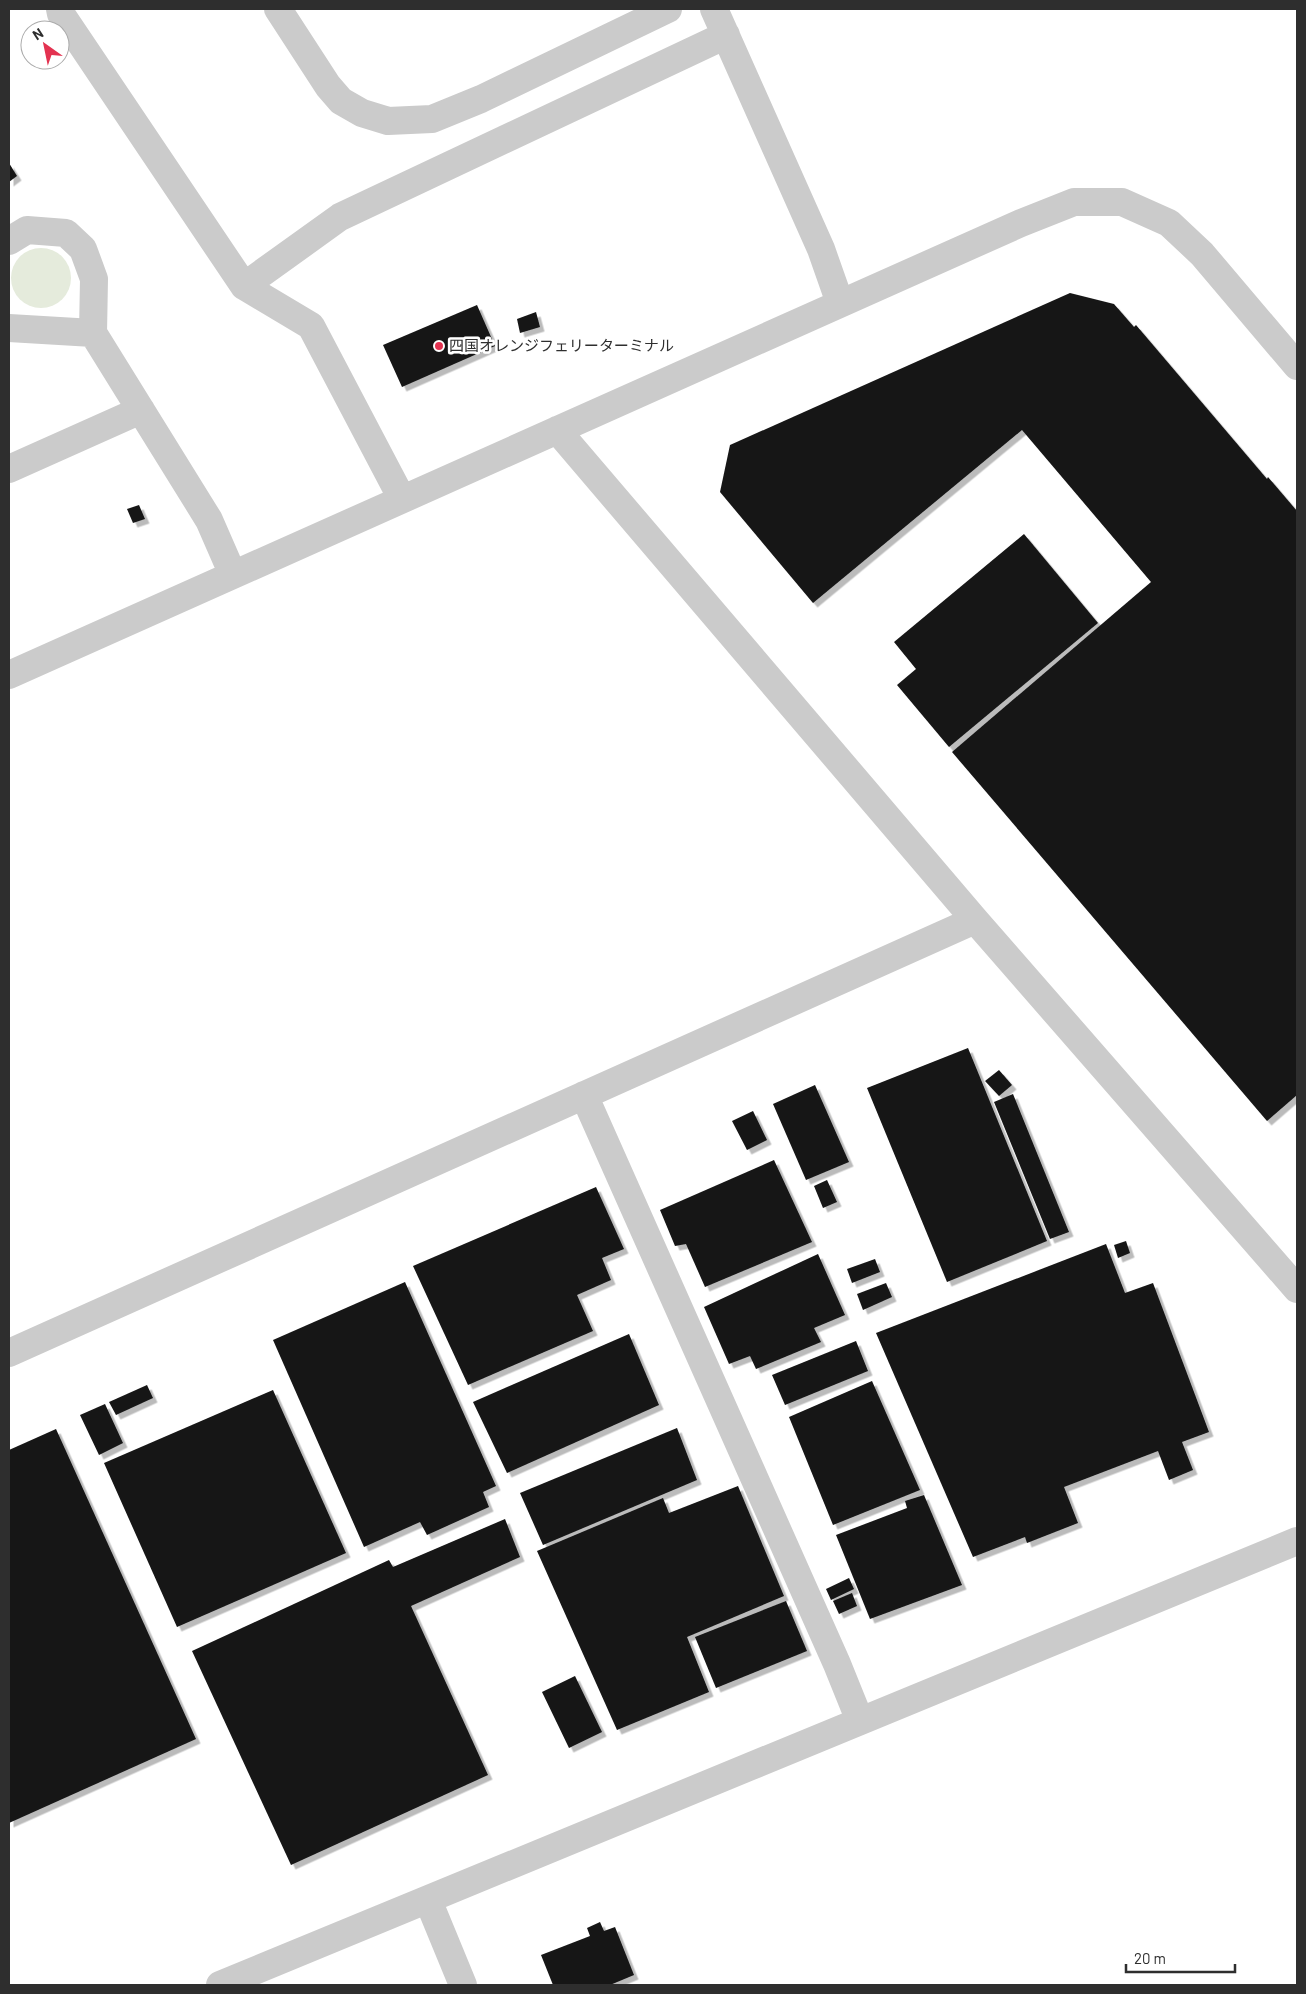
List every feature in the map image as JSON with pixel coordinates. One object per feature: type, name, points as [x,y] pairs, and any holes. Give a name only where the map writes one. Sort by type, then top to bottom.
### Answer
[{"type":"street","points":[[60,9],[61,14],[244,286],[311,326],[402,499]]},
{"type":"street","points":[[278,9],[328,86],[341,101],[362,113],[388,121],[432,119],[481,99],[668,9]]},
{"type":"street","points":[[714,9],[821,249],[840,303]]},
{"type":"street","points":[[244,286],[340,217],[726,35]]},
{"type":"street","points":[[9,675],[840,303],[1021,223],[1074,202],[1122,202],[1170,223],[1202,254],[1297,366]]},
{"type":"street","points":[[9,241],[27,230],[66,233],[82,249],[94,279],[93,333],[209,520],[233,575]]},
{"type":"street","points":[[9,328],[93,333]]},
{"type":"street","points":[[9,469],[141,410]]},
{"type":"street","points":[[557,430],[975,920],[1297,1289]]},
{"type":"street","points":[[9,1353],[975,920]]},
{"type":"street","points":[[584,1095],[833,1655],[860,1721]]},
{"type":"street","points":[[220,1985],[1297,1541]]},
{"type":"street","points":[[428,1900],[463,1985]]},
{"type":"green space","points":[[41,248],[58,253],[66,261],[71,278],[66,295],[58,303],[41,308],[24,303],[16,295],[11,278],[16,261],[24,253]]},
{"type":"building","points":[[9,163],[17,176],[9,182]]},
{"type":"building","points":[[1070,293],[1114,304],[1134,327],[1136,325],[1267,479],[1268,477],[1297,511],[1297,1095],[1267,1121],[952,752],[1151,582],[1022,430],[813,603],[720,492],[730,445]]},
{"type":"building","name":"四国オレンジフェリーターミナル","points":[[477,305],[495,346],[402,387],[383,345]]},
{"type":"building","points":[[536,312],[540,327],[520,333],[517,319]]},
{"type":"building","points":[[139,505],[145,519],[133,523],[127,509]]},
{"type":"building","points":[[1024,534],[1098,623],[949,747],[897,685],[916,669],[894,642]]},
{"type":"building","points":[[968,1048],[1047,1241],[947,1282],[867,1088]]},
{"type":"building","points":[[999,1070],[1012,1085],[999,1096],[985,1081]]},
{"type":"building","points":[[815,1085],[849,1162],[806,1180],[773,1104]]},
{"type":"building","points":[[1013,1094],[1069,1232],[1050,1239],[994,1102]]},
{"type":"building","points":[[753,1111],[767,1140],[747,1150],[732,1121]]},
{"type":"building","points":[[774,1160],[812,1242],[705,1287],[686,1244],[675,1246],[660,1210]]},
{"type":"building","points":[[827,1180],[837,1202],[823,1208],[814,1186]]},
{"type":"building","points":[[596,1187],[624,1249],[602,1258],[611,1280],[577,1295],[593,1331],[468,1385],[413,1266]]},
{"type":"building","points":[[1126,1241],[1130,1253],[1118,1258],[1114,1245]]},
{"type":"building","points":[[1106,1244],[1125,1293],[1153,1283],[1209,1432],[1182,1442],[1193,1470],[1169,1480],[1158,1451],[1064,1487],[1078,1523],[1027,1543],[1025,1537],[973,1557],[876,1333]]},
{"type":"building","points":[[818,1254],[845,1315],[814,1328],[821,1342],[756,1369],[750,1356],[729,1364],[704,1307]]},
{"type":"building","points":[[875,1259],[880,1272],[852,1283],[847,1269]]},
{"type":"building","points":[[405,1282],[496,1486],[483,1492],[489,1507],[427,1535],[420,1522],[364,1547],[273,1340]]},
{"type":"building","points":[[886,1283],[892,1297],[863,1310],[857,1294]]},
{"type":"building","points":[[629,1334],[659,1405],[507,1473],[473,1402]]},
{"type":"building","points":[[856,1341],[868,1371],[785,1405],[772,1375]]},
{"type":"building","points":[[872,1381],[920,1490],[833,1525],[789,1417]]},
{"type":"building","points":[[147,1385],[153,1398],[116,1415],[109,1402]]},
{"type":"building","points":[[273,1390],[346,1553],[177,1627],[104,1463]]},
{"type":"building","points":[[105,1404],[123,1443],[99,1455],[80,1415]]},
{"type":"building","points":[[677,1428],[697,1480],[543,1545],[520,1493]]},
{"type":"building","points":[[56,1429],[196,1739],[9,1823],[9,1450]]},
{"type":"building","points":[[738,1486],[784,1596],[687,1637],[709,1692],[617,1730],[537,1551],[663,1498],[669,1513]]},
{"type":"building","points":[[924,1495],[962,1585],[870,1619],[836,1535],[907,1508],[905,1501]]},
{"type":"building","points":[[505,1519],[520,1557],[411,1606],[488,1775],[291,1865],[192,1651],[389,1560],[393,1567]]},
{"type":"building","points":[[849,1578],[854,1589],[831,1600],[826,1589]]},
{"type":"building","points":[[852,1593],[857,1606],[839,1614],[833,1601]]},
{"type":"building","points":[[786,1601],[807,1651],[716,1688],[695,1637]]},
{"type":"building","points":[[575,1676],[602,1732],[569,1748],[542,1692]]},
{"type":"building","points":[[600,1922],[604,1931],[615,1927],[634,1975],[610,1985],[553,1985],[541,1955],[590,1936],[587,1928]]},
{"type":"place","name":"四国オレンジフェリーターミナル","points":[[439,346]]}]
